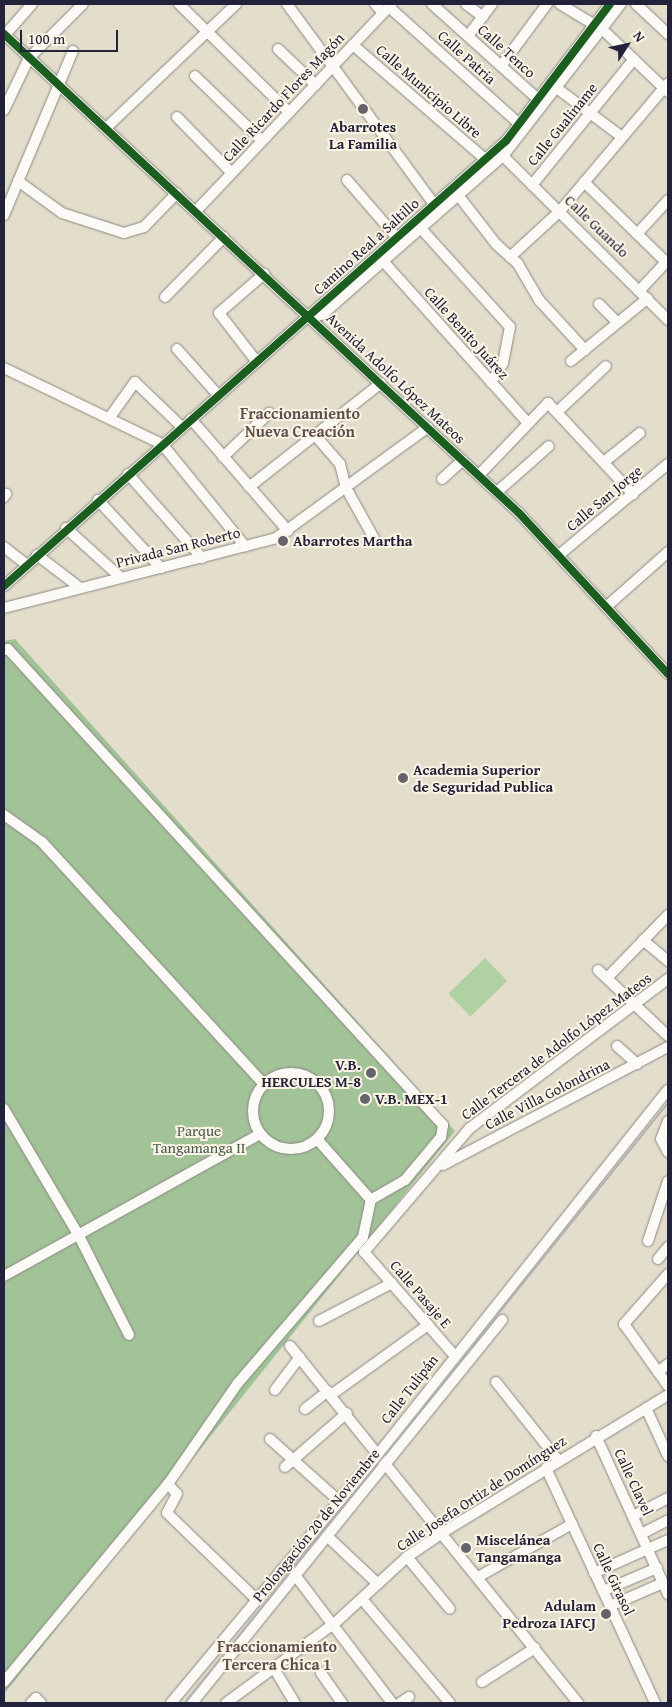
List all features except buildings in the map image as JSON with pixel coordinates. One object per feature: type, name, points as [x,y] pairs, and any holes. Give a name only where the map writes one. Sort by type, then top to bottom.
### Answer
[{"type":"street","points":[[4,34],[32,4]]},
{"type":"street","points":[[4,110],[29,58],[83,4]]},
{"type":"street","points":[[178,4],[289,112]]},
{"type":"street","points":[[106,128],[236,4]]},
{"type":"street","points":[[287,4],[434,204]]},
{"type":"street","name":"Calle Patria","points":[[375,4],[388,8],[522,127]]},
{"type":"street","name":"Calle Tenco","points":[[432,4],[539,100]]},
{"type":"street","points":[[466,4],[483,17]]},
{"type":"street","points":[[468,36],[492,4]]},
{"type":"street","points":[[502,66],[547,4]]},
{"type":"street","points":[[510,257],[560,211],[622,137],[667,88],[598,29],[560,4]]},
{"type":"street","name":"Camino Real a Saltillo","points":[[310,318],[323,314],[383,262],[434,204],[522,127],[558,89],[598,29],[610,4]]},
{"type":"street","name":"Camino Real a Saltillo","points":[[4,586],[66,528],[256,362],[310,318],[397,238],[458,195],[503,156],[539,100],[621,4]]},
{"type":"street","points":[[636,4],[668,34]]},
{"type":"street","name":"Calle Ricardo Flores Magón","points":[[196,211],[388,8]]},
{"type":"street","name":"Avenida Adolfo López Mateos","points":[[4,34],[497,492],[667,668]]},
{"type":"street","name":"Calle Municipio Libre","points":[[353,45],[486,160]]},
{"type":"street","points":[[278,49],[316,84]]},
{"type":"street","points":[[4,214],[57,84],[73,51]]},
{"type":"street","name":"Calle Gualiname","points":[[532,185],[634,59]]},
{"type":"street","points":[[195,76],[262,141]]},
{"type":"street","points":[[558,89],[622,137]]},
{"type":"street","points":[[177,117],[232,173]]},
{"type":"street","name":"Calle Guando","points":[[503,156],[644,294],[668,320]]},
{"type":"street","points":[[347,180],[397,238]]},
{"type":"street","points":[[18,181],[62,213],[134,233],[177,193]]},
{"type":"street","points":[[571,361],[617,322],[644,294],[667,261],[584,182]]},
{"type":"street","points":[[458,195],[510,257],[539,300],[585,350]]},
{"type":"street","points":[[637,234],[668,200]]},
{"type":"street","points":[[417,225],[510,327],[503,363],[491,382]]},
{"type":"street","points":[[165,297],[224,237]]},
{"type":"street","name":"Calle Benito Juárez","points":[[383,262],[528,424]]},
{"type":"street","points":[[256,362],[219,312],[264,274]]},
{"type":"street","points":[[599,304],[617,322]]},
{"type":"street","points":[[177,349],[218,395]]},
{"type":"street","points":[[556,412],[606,366]]},
{"type":"street","points":[[4,368],[110,417],[162,444],[246,546]]},
{"type":"street","points":[[110,417],[135,382],[182,427]]},
{"type":"street","points":[[248,487],[381,383]]},
{"type":"street","points":[[479,475],[548,403],[633,494]]},
{"type":"street","points":[[223,457],[268,413]]},
{"type":"street","points":[[190,420],[288,531]]},
{"type":"street","name":"Privada San Roberto","points":[[4,608],[78,587],[202,558],[246,546],[288,531],[428,427]]},
{"type":"street","points":[[604,462],[640,433]]},
{"type":"street","points":[[314,434],[356,480]]},
{"type":"street","points":[[497,492],[549,446]]},
{"type":"street","points":[[442,479],[463,460]]},
{"type":"street","points":[[340,464],[346,488],[375,540]]},
{"type":"street","name":"Calle San Jorge","points":[[559,555],[668,464]]},
{"type":"street","points":[[128,474],[202,558]]},
{"type":"street","points":[[98,500],[161,568]]},
{"type":"street","points":[[66,528],[120,577]]},
{"type":"street","points":[[4,547],[26,564]]},
{"type":"street","points":[[606,607],[668,552]]},
{"type":"street","points":[[37,555],[78,587]]},
{"type":"street","points":[[4,650],[443,1125],[441,1137],[405,1180],[372,1200],[363,1237],[238,1383],[168,1484],[4,1682]]},
{"type":"street","points":[[4,815],[42,842],[264,1084]]},
{"type":"street","points":[[607,978],[668,915]]},
{"type":"street","points":[[642,940],[668,961]]},
{"type":"street","points":[[598,970],[668,1036]]},
{"type":"street","name":"Calle Tercera de Adolfo López Mateos","points":[[364,1252],[440,1166],[470,1128],[668,979]]},
{"type":"street","points":[[617,1046],[637,1064]]},
{"type":"street","name":"Calle Villa Golondrina","points":[[440,1166],[668,1047]]},
{"type":"street","points":[[295,1073],[319,1085],[330,1109],[317,1139],[290,1150],[277,1147],[260,1134],[252,1109],[264,1084],[282,1074],[295,1073]]},
{"type":"street","name":"Calle Tulipán","points":[[171,1703],[378,1453],[454,1355],[668,1090]]},
{"type":"street","points":[[4,1109],[78,1234],[129,1335]]},
{"type":"street","points":[[668,1120],[661,1139],[668,1152]]},
{"type":"street","points":[[4,1276],[260,1134]]},
{"type":"street","points":[[317,1139],[372,1200]]},
{"type":"street","points":[[648,1241],[668,1181]]},
{"type":"street","points":[[658,1259],[668,1248]]},
{"type":"street","name":"Calle Pasaje E","points":[[364,1252],[454,1355]]},
{"type":"street","points":[[668,1274],[624,1324],[668,1386]]},
{"type":"street","points":[[319,1321],[392,1283]]},
{"type":"street","name":"Prolongación 20 de Noviembre","points":[[192,1703],[502,1320]]},
{"type":"street","points":[[305,1409],[428,1325]]},
{"type":"street","points":[[290,1346],[347,1413],[578,1703]]},
{"type":"street","points":[[275,1390],[300,1357]]},
{"type":"street","points":[[658,1372],[668,1364]]},
{"type":"street","points":[[496,1382],[558,1460]]},
{"type":"street","name":"Calle Josefa Ortiz de Domínguez","points":[[226,1703],[243,1699],[275,1670],[335,1623],[407,1557],[596,1436],[668,1395]]},
{"type":"street","points":[[646,1408],[668,1456]]},
{"type":"street","points":[[285,1467],[347,1413]]},
{"type":"street","name":"Calle Clavel","points":[[596,1436],[668,1594]]},
{"type":"street","points":[[270,1439],[339,1501]]},
{"type":"street","name":"Calle Girasol","points":[[546,1468],[655,1703]]},
{"type":"street","points":[[168,1484],[177,1494],[167,1513],[257,1600]]},
{"type":"street","points":[[633,1516],[668,1498]]},
{"type":"street","points":[[641,1534],[668,1520]]},
{"type":"street","points":[[478,1576],[572,1524]]},
{"type":"street","points":[[327,1536],[378,1584]]},
{"type":"street","points":[[594,1573],[668,1540]]},
{"type":"street","points":[[407,1557],[450,1608]]},
{"type":"street","points":[[603,1591],[656,1568]]},
{"type":"street","points":[[294,1575],[335,1623],[392,1703]]},
{"type":"street","points":[[610,1606],[663,1583]]},
{"type":"street","points":[[362,1599],[450,1703]]},
{"type":"street","points":[[482,1682],[535,1648]]},
{"type":"street","points":[[275,1670],[295,1703]]},
{"type":"street","points":[[321,1673],[342,1703]]},
{"type":"green space","name":"Parque Tangamanga II","points":[[15,639],[455,1131],[4,1694],[4,641]]},
{"type":"green space","points":[[485,958],[507,981],[471,1016],[448,993]]},
{"type":"railway","points":[[185,1703],[668,1103]]},
{"type":"cycle path","points":[[4,586],[506,141],[610,4]]},
{"type":"cycle path","points":[[4,34],[519,513],[668,674]]},
{"type":"place","name":"Abarrotes La Familia","points":[[363,109]]},
{"type":"place","name":"Abarrotes Martha","points":[[283,541]]},
{"type":"place","name":"Academia Superior de Seguridad Publica","points":[[403,778]]},
{"type":"place","name":"V.B. HERCULES M-8","points":[[371,1073]]},
{"type":"place","name":"V.B. MEX-1","points":[[365,1099]]},
{"type":"place","name":"Miscelánea Tangamanga","points":[[466,1548]]},
{"type":"place","name":"Adulam Pedroza IAFCJ","points":[[606,1614]]},
{"type":"district","name":"Fraccionamiento Nueva Creación","points":[[300,422]]},
{"type":"district","name":"Fraccionamiento Tercera Chica 1","points":[[277,1655]]}]
